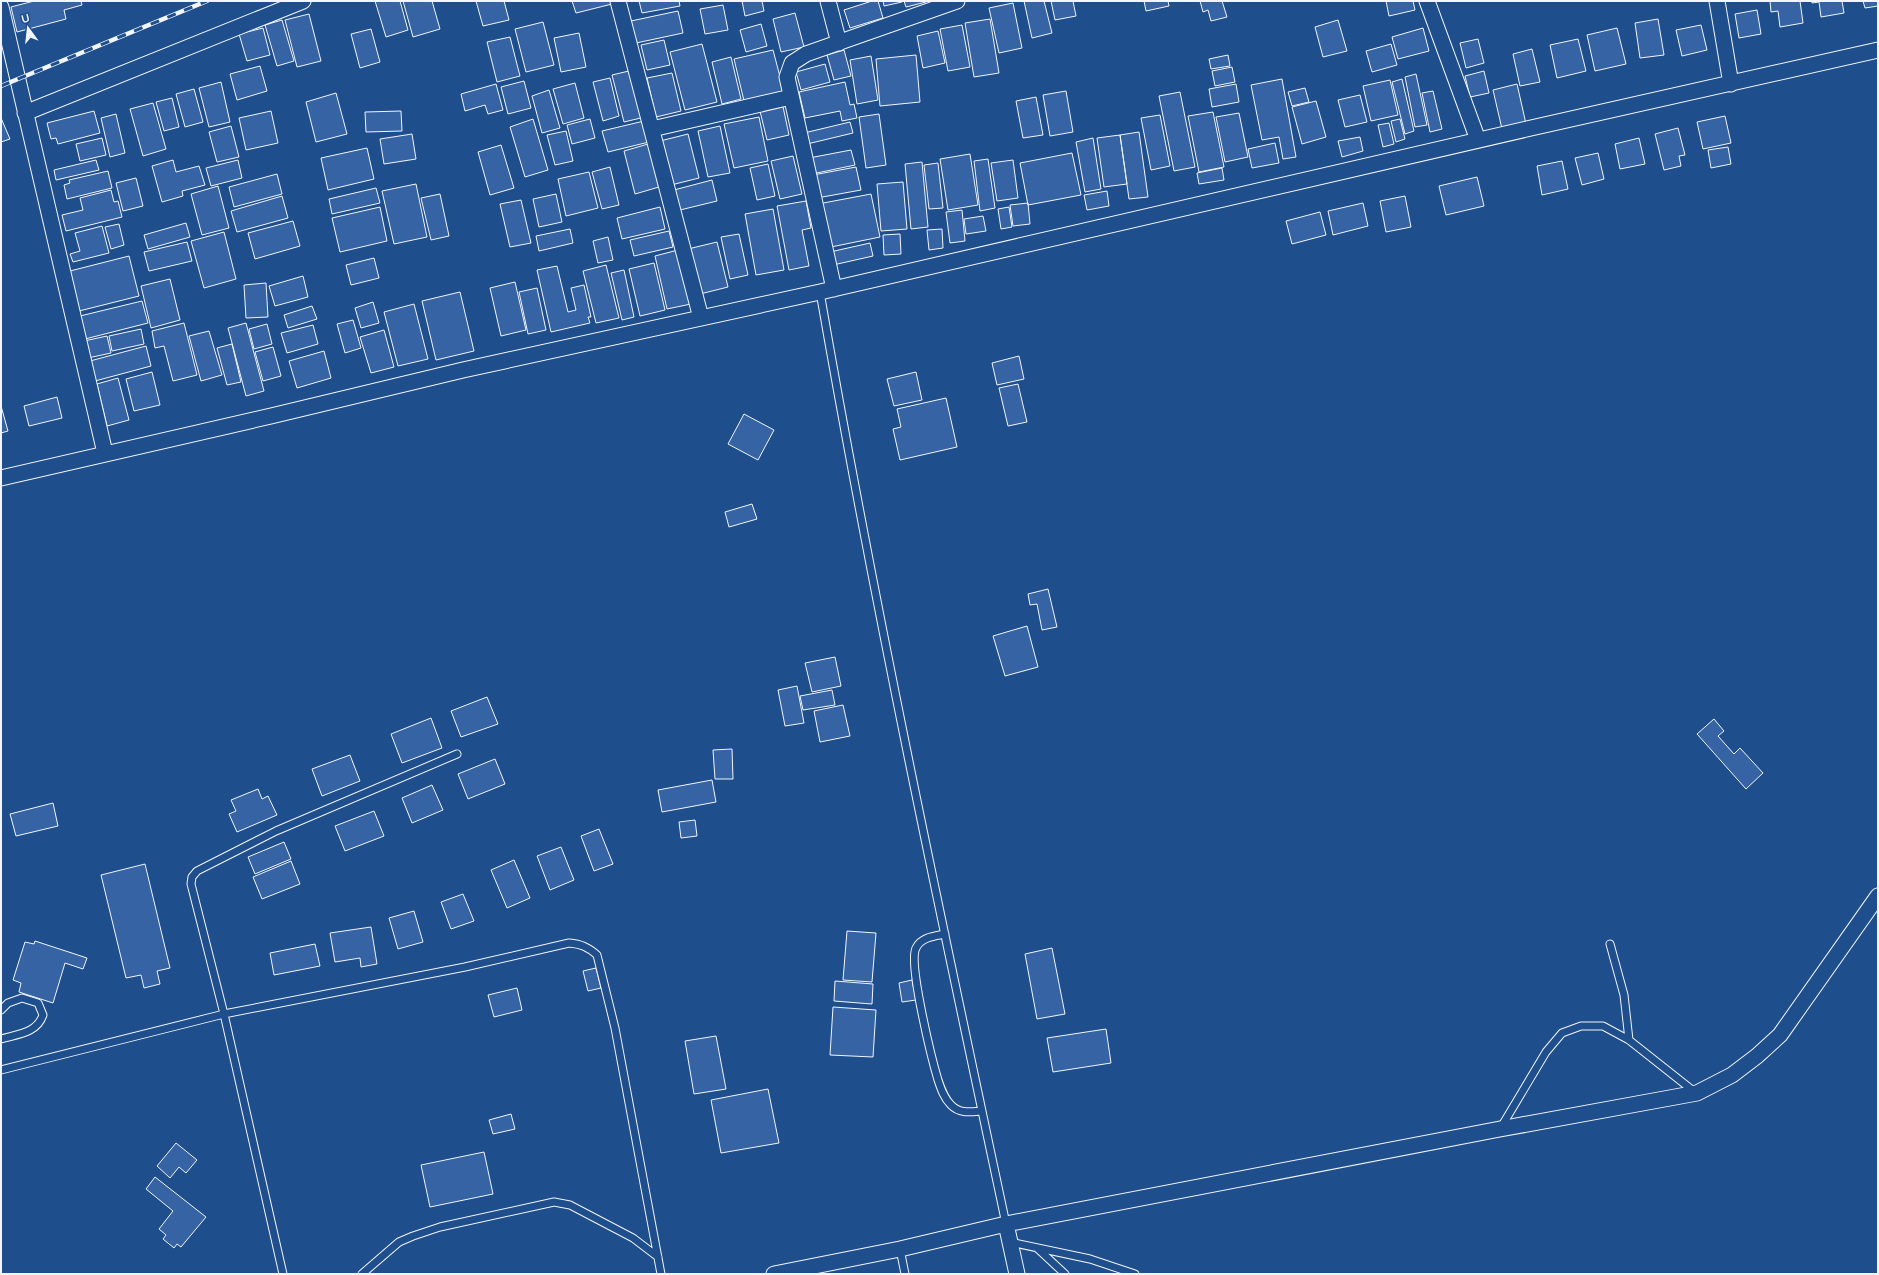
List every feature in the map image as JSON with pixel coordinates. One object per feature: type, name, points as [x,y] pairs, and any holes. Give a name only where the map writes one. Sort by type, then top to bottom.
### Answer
[{"type":"street","points":[[25,113],[303,1]]},
{"type":"street","points":[[618,1],[701,318]]},
{"type":"street","points":[[828,1],[839,43]]},
{"type":"street","points":[[827,290],[787,77],[792,63],[806,54],[957,1]]},
{"type":"street","points":[[1427,1],[1478,140]]},
{"type":"street","points":[[1717,1],[1731,84]]},
{"type":"street","points":[[1,7],[105,453]]},
{"type":"street","points":[[1,478],[463,370],[827,290],[1478,140],[1878,50]]},
{"type":"street","points":[[652,129],[791,97]]},
{"type":"street","points":[[774,1274],[900,1249],[1006,1224],[1500,1129],[1697,1093],[1732,1075],[1757,1056],[1780,1035],[1878,896]]},
{"type":"street","points":[[1006,1224],[1017,1274]]},
{"type":"lane","points":[[827,290],[856,493],[945,934],[1006,1224]]},
{"type":"lane","points":[[283,1274],[224,1014],[191,884],[192,877],[197,871],[276,831],[457,754]]},
{"type":"lane","points":[[945,934],[924,939],[916,946],[914,956],[922,1009],[938,1081],[944,1096],[951,1105],[961,1112],[982,1111]]},
{"type":"lane","points":[[1,1070],[224,1014],[465,967],[569,943],[589,948],[597,955],[615,1028],[661,1274]]},
{"type":"lane","points":[[1610,944],[1624,995],[1629,1040]]},
{"type":"lane","points":[[1,1010],[8,1003],[22,998],[31,999],[38,1003],[43,1015],[35,1028],[1,1039]]},
{"type":"lane","points":[[1500,1129],[1546,1052],[1562,1033],[1580,1026],[1603,1026],[1629,1040],[1697,1093]]},
{"type":"lane","points":[[362,1274],[399,1242],[414,1236],[440,1227],[554,1202],[570,1205],[633,1238],[658,1256]]},
{"type":"lane","points":[[1010,1242],[1090,1259],[1135,1274]]},
{"type":"lane","points":[[1037,1248],[1065,1274]]},
{"type":"lane","points":[[900,1249],[905,1274]]},
{"type":"building","points":[[34,1],[81,1],[82,5],[64,10],[66,19],[17,32],[11,7]]},
{"type":"building","points":[[375,1],[400,1],[408,30],[386,37]]},
{"type":"building","points":[[403,1],[432,1],[440,29],[413,37]]},
{"type":"building","points":[[476,1],[504,1],[509,20],[483,26]]},
{"type":"building","points":[[572,1],[611,1],[612,4],[576,13]]},
{"type":"building","points":[[639,1],[679,1],[680,6],[642,13]]},
{"type":"building","points":[[742,1],[762,1],[764,11],[745,16]]},
{"type":"building","points":[[872,1],[878,1],[883,18],[850,28],[844,10]]},
{"type":"building","points":[[883,1],[902,1],[902,2],[884,6]]},
{"type":"building","points":[[904,1],[926,1],[926,2],[906,7]]},
{"type":"building","points":[[1024,1],[1044,1],[1052,33],[1032,38]]},
{"type":"building","points":[[1051,1],[1073,1],[1076,16],[1055,20]]},
{"type":"building","points":[[1144,1],[1168,1],[1169,6],[1146,11]]},
{"type":"building","points":[[1200,1],[1222,1],[1227,17],[1211,21],[1208,10],[1203,12]]},
{"type":"building","points":[[1386,1],[1413,1],[1415,10],[1389,16]]},
{"type":"building","points":[[1770,1],[1800,1],[1803,23],[1780,27],[1778,11],[1771,12]]},
{"type":"building","points":[[1812,1],[1842,1],[1844,13],[1821,17],[1819,2],[1812,3]]},
{"type":"building","points":[[1863,1],[1878,1],[1878,6],[1865,8]]},
{"type":"building","points":[[1013,3],[1022,48],[999,53],[989,8]]},
{"type":"building","points":[[723,5],[728,30],[705,34],[700,9]]},
{"type":"building","points":[[1757,10],[1761,34],[1739,38],[1735,14]]},
{"type":"building","points":[[678,11],[683,33],[636,43],[631,21]]},
{"type":"building","points":[[795,13],[804,47],[781,52],[773,19]]},
{"type":"building","points":[[309,14],[321,61],[297,67],[285,20]]},
{"type":"building","points":[[990,19],[999,73],[974,77],[965,23]]},
{"type":"building","points":[[1658,19],[1664,55],[1640,58],[1635,23]]},
{"type":"building","points":[[282,20],[294,61],[277,66],[265,25]]},
{"type":"building","points":[[1338,20],[1347,51],[1323,57],[1315,27]]},
{"type":"building","points":[[543,22],[554,65],[526,72],[515,29]]},
{"type":"building","points":[[761,24],[767,46],[746,52],[740,30]]},
{"type":"building","points":[[962,25],[970,67],[948,71],[940,29]]},
{"type":"building","points":[[1701,25],[1707,50],[1682,56],[1676,30]]},
{"type":"building","points":[[263,28],[270,55],[247,61],[239,34]]},
{"type":"building","points":[[1423,28],[1429,51],[1398,59],[1392,37]]},
{"type":"building","points":[[1617,28],[1626,64],[1595,71],[1587,35]]},
{"type":"building","points":[[371,29],[380,62],[360,68],[351,34]]},
{"type":"building","points":[[938,31],[945,63],[923,68],[917,36]]},
{"type":"building","points":[[579,33],[586,67],[561,72],[554,38]]},
{"type":"building","points":[[510,37],[520,76],[497,82],[487,42]]},
{"type":"building","points":[[1478,39],[1484,63],[1466,68],[1460,43]]},
{"type":"building","points":[[1578,39],[1586,71],[1557,78],[1550,45]]},
{"type":"building","points":[[664,40],[670,65],[647,70],[641,45]]},
{"type":"building","points":[[702,44],[717,102],[685,110],[670,52]]},
{"type":"building","points":[[1391,44],[1397,65],[1372,72],[1366,51]]},
{"type":"building","points":[[1532,49],[1540,82],[1520,86],[1513,54]]},
{"type":"building","points":[[773,50],[784,92],[744,101],[734,59]]},
{"type":"building","points":[[844,50],[851,76],[834,80],[827,55]]},
{"type":"building","points":[[916,55],[920,102],[880,106],[876,59]]},
{"type":"building","points":[[1228,55],[1230,66],[1211,69],[1209,59]]},
{"type":"building","points":[[871,56],[878,100],[857,104],[850,60]]},
{"type":"building","points":[[731,57],[741,99],[722,104],[712,62]]},
{"type":"building","points":[[825,64],[830,82],[801,90],[796,72]]},
{"type":"building","points":[[260,66],[267,91],[237,100],[230,74]]},
{"type":"building","points":[[1232,67],[1235,82],[1215,86],[1212,71]]},
{"type":"building","points":[[633,70],[645,117],[624,122],[612,75]]},
{"type":"building","points":[[1484,71],[1489,93],[1470,97],[1465,76]]},
{"type":"building","points":[[672,73],[681,111],[656,117],[647,78]]},
{"type":"building","points":[[1416,74],[1427,125],[1415,127],[1405,77]]},
{"type":"building","points":[[610,78],[619,116],[603,121],[593,82]]},
{"type":"building","points":[[1282,79],[1296,157],[1283,159],[1279,137],[1262,140],[1251,85]]},
{"type":"building","points":[[1402,79],[1414,131],[1405,134],[1392,82]]},
{"type":"building","points":[[1390,80],[1398,115],[1371,121],[1363,86]]},
{"type":"building","points":[[524,81],[531,108],[508,114],[501,87]]},
{"type":"building","points":[[221,82],[230,122],[209,127],[199,88]]},
{"type":"building","points":[[845,82],[850,105],[854,104],[857,118],[842,121],[840,111],[805,118],[799,92]]},
{"type":"building","points":[[575,83],[584,118],[563,124],[553,89]]},
{"type":"building","points":[[496,84],[503,110],[488,114],[485,105],[465,111],[461,94]]},
{"type":"building","points":[[1236,84],[1239,102],[1212,107],[1209,89]]},
{"type":"building","points":[[1517,84],[1526,124],[1502,129],[1493,90]]},
{"type":"building","points":[[1305,88],[1309,102],[1292,106],[1288,92]]},
{"type":"building","points":[[194,89],[203,122],[185,127],[176,94]]},
{"type":"building","points":[[549,90],[560,128],[542,133],[532,96]]},
{"type":"building","points":[[1066,91],[1073,132],[1050,136],[1043,95]]},
{"type":"building","points":[[1433,91],[1442,129],[1430,132],[1422,93]]},
{"type":"building","points":[[1180,92],[1195,167],[1174,171],[1159,96]]},
{"type":"building","points":[[336,93],[347,134],[316,142],[306,102]]},
{"type":"building","points":[[1360,95],[1367,122],[1345,127],[1338,100]]},
{"type":"building","points":[[1036,97],[1043,135],[1023,138],[1016,101]]},
{"type":"building","points":[[172,98],[179,127],[164,131],[156,102]]},
{"type":"building","points":[[1316,101],[1326,137],[1302,144],[1292,107]]},
{"type":"building","points":[[782,102],[789,135],[767,140],[759,107]]},
{"type":"building","points":[[153,103],[166,149],[143,156],[130,109]]},
{"type":"building","points":[[94,111],[100,133],[58,144],[56,138],[51,139],[47,123]]},
{"type":"building","points":[[271,111],[278,143],[246,150],[239,118]]},
{"type":"building","points":[[401,111],[402,131],[366,132],[365,112]]},
{"type":"building","points":[[1213,112],[1224,167],[1199,172],[1188,116]]},
{"type":"building","points":[[1239,113],[1248,157],[1225,162],[1216,117]]},
{"type":"building","points":[[116,114],[125,153],[110,157],[101,118]]},
{"type":"building","points":[[879,114],[886,165],[866,168],[859,117]]},
{"type":"building","points":[[1160,115],[1170,166],[1151,170],[1141,118]]},
{"type":"building","points":[[1725,116],[1731,143],[1703,149],[1697,122]]},
{"type":"building","points":[[759,117],[768,161],[734,168],[724,124]]},
{"type":"building","points":[[1,118],[10,139],[1,142]]},
{"type":"building","points":[[533,119],[548,170],[525,177],[510,127]]},
{"type":"building","points":[[590,119],[595,138],[572,144],[567,125]]},
{"type":"building","points":[[1400,119],[1405,139],[1396,142],[1391,121]]},
{"type":"building","points":[[644,121],[649,142],[608,152],[602,131]]},
{"type":"building","points":[[850,122],[853,133],[807,144],[804,133]]},
{"type":"building","points":[[1389,123],[1394,144],[1383,147],[1378,125]]},
{"type":"building","points":[[231,126],[239,157],[217,162],[209,132]]},
{"type":"building","points":[[720,126],[730,173],[708,177],[698,131]]},
{"type":"building","points":[[1678,128],[1685,155],[1679,156],[1681,166],[1664,170],[1655,134]]},
{"type":"building","points":[[566,131],[573,161],[555,165],[547,135]]},
{"type":"building","points":[[1139,132],[1148,197],[1129,199],[1120,135]]},
{"type":"building","points":[[412,134],[416,159],[384,164],[380,139]]},
{"type":"building","points":[[688,134],[699,178],[671,185],[660,141]]},
{"type":"building","points":[[1120,135],[1127,184],[1104,187],[1097,138]]},
{"type":"building","points":[[1360,137],[1363,151],[1342,157],[1338,141]]},
{"type":"building","points":[[102,138],[106,155],[80,161],[76,144]]},
{"type":"building","points":[[1093,138],[1101,189],[1085,192],[1076,142]]},
{"type":"building","points":[[1639,138],[1645,164],[1620,169],[1615,144]]},
{"type":"building","points":[[1275,143],[1279,163],[1252,168],[1248,149]]},
{"type":"building","points":[[648,144],[659,187],[635,194],[624,151]]},
{"type":"building","points":[[501,145],[514,188],[490,195],[478,152]]},
{"type":"building","points":[[1728,147],[1731,164],[1711,168],[1708,150]]},
{"type":"building","points":[[367,148],[374,179],[328,190],[321,158]]},
{"type":"building","points":[[851,150],[855,165],[812,174],[809,158]]},
{"type":"building","points":[[1072,153],[1081,195],[1028,205],[1020,163]]},
{"type":"building","points":[[1598,153],[1604,179],[1582,185],[1575,158]]},
{"type":"building","points":[[970,154],[978,205],[948,210],[940,159]]},
{"type":"building","points":[[793,156],[802,194],[780,199],[771,161]]},
{"type":"building","points":[[988,159],[995,208],[980,211],[974,161]]},
{"type":"building","points":[[96,160],[99,170],[56,180],[54,170]]},
{"type":"building","points":[[173,160],[176,172],[199,166],[205,185],[182,191],[183,196],[162,202],[152,166]]},
{"type":"building","points":[[238,160],[242,178],[211,186],[206,168]]},
{"type":"building","points":[[1013,160],[1018,198],[997,201],[991,163]]},
{"type":"building","points":[[1562,161],[1568,189],[1542,195],[1537,166]]},
{"type":"building","points":[[922,162],[928,227],[911,229],[905,164]]},
{"type":"building","points":[[938,163],[943,208],[929,209],[924,165]]},
{"type":"building","points":[[768,164],[775,196],[757,200],[750,168]]},
{"type":"building","points":[[610,167],[619,205],[602,209],[592,172]]},
{"type":"building","points":[[856,167],[861,190],[817,198],[813,175]]},
{"type":"building","points":[[1222,168],[1224,180],[1199,184],[1197,173]]},
{"type":"building","points":[[108,171],[112,188],[67,199],[64,185],[70,183],[69,180]]},
{"type":"building","points":[[589,172],[598,208],[566,216],[558,179]]},
{"type":"building","points":[[277,174],[282,194],[234,207],[229,187]]},
{"type":"building","points":[[1477,177],[1484,206],[1446,215],[1439,186]]},
{"type":"building","points":[[136,178],[143,206],[123,211],[116,183]]},
{"type":"building","points":[[712,180],[717,201],[680,210],[674,190]]},
{"type":"building","points":[[903,182],[907,229],[881,231],[877,184]]},
{"type":"building","points":[[416,184],[427,237],[394,244],[382,191]]},
{"type":"building","points":[[218,186],[229,228],[202,235],[191,194]]},
{"type":"building","points":[[376,188],[380,203],[332,214],[329,199]]},
{"type":"building","points":[[111,190],[114,202],[118,201],[122,217],[66,231],[62,215],[83,210],[80,198]]},
{"type":"building","points":[[1107,191],[1109,206],[1087,210],[1084,195]]},
{"type":"building","points":[[440,194],[449,236],[431,240],[421,198]]},
{"type":"building","points":[[556,194],[562,222],[539,227],[533,199]]},
{"type":"building","points":[[871,194],[880,237],[826,248],[818,204]]},
{"type":"building","points":[[282,196],[288,218],[237,232],[231,211]]},
{"type":"building","points":[[1405,196],[1411,227],[1386,232],[1380,201]]},
{"type":"building","points":[[521,200],[531,243],[510,247],[500,204]]},
{"type":"building","points":[[806,201],[811,228],[802,230],[809,266],[789,270],[777,206]]},
{"type":"building","points":[[1028,203],[1030,224],[1013,226],[1010,205]]},
{"type":"building","points":[[1363,203],[1368,226],[1333,235],[1328,211]]},
{"type":"building","points":[[380,207],[387,241],[340,252],[332,218]]},
{"type":"building","points":[[660,207],[665,229],[622,239],[617,218]]},
{"type":"building","points":[[1009,207],[1012,227],[1001,229],[998,209]]},
{"type":"building","points":[[773,209],[784,270],[756,275],[745,214]]},
{"type":"building","points":[[962,210],[965,241],[950,243],[946,212]]},
{"type":"building","points":[[1320,212],[1326,235],[1292,244],[1286,221]]},
{"type":"building","points":[[983,216],[986,231],[966,234],[964,219]]},
{"type":"building","points":[[293,221],[300,246],[255,259],[248,233]]},
{"type":"building","points":[[186,223],[190,237],[148,249],[144,235]]},
{"type":"building","points":[[119,224],[124,245],[111,249],[105,227]]},
{"type":"building","points":[[102,226],[109,253],[73,262],[70,254],[80,251],[75,233]]},
{"type":"building","points":[[570,229],[573,243],[539,251],[536,236]]},
{"type":"building","points":[[942,229],[943,248],[929,250],[927,230]]},
{"type":"building","points":[[669,231],[673,247],[634,256],[630,240]]},
{"type":"building","points":[[224,232],[236,279],[204,288],[191,241]]},
{"type":"building","points":[[739,234],[748,275],[730,279],[721,237]]},
{"type":"building","points":[[900,234],[901,254],[884,255],[883,235]]},
{"type":"building","points":[[608,237],[613,260],[598,263],[593,241]]},
{"type":"building","points":[[187,242],[192,261],[149,271],[144,252]]},
{"type":"building","points":[[717,242],[728,287],[700,294],[688,249]]},
{"type":"building","points":[[870,243],[873,256],[833,265],[830,252]]},
{"type":"building","points":[[678,250],[691,304],[667,309],[655,256]]},
{"type":"building","points":[[129,256],[139,296],[79,311],[70,271]]},
{"type":"building","points":[[374,258],[379,278],[351,285],[346,265]]},
{"type":"building","points":[[654,263],[665,310],[640,316],[629,269]]},
{"type":"building","points":[[606,265],[619,318],[596,323],[583,271]]},
{"type":"building","points":[[557,266],[568,312],[576,310],[571,288],[584,285],[591,317],[588,317],[590,323],[551,332],[537,270]]},
{"type":"building","points":[[624,270],[634,317],[622,320],[611,273]]},
{"type":"building","points":[[303,276],[308,297],[275,306],[269,286]]},
{"type":"building","points":[[170,279],[180,320],[151,328],[141,286]]},
{"type":"building","points":[[515,282],[526,330],[501,336],[490,288]]},
{"type":"building","points":[[266,283],[268,317],[246,318],[244,285]]},
{"type":"building","points":[[537,288],[546,330],[528,334],[519,292]]},
{"type":"building","points":[[460,292],[474,351],[436,360],[422,301]]},
{"type":"building","points":[[142,301],[148,323],[85,339],[80,316]]},
{"type":"building","points":[[373,302],[379,323],[361,328],[355,308]]},
{"type":"building","points":[[414,304],[428,359],[398,366],[384,312]]},
{"type":"building","points":[[312,306],[317,319],[288,328],[284,315]]},
{"type":"building","points":[[353,320],[361,348],[345,353],[337,324]]},
{"type":"building","points":[[184,323],[197,375],[173,381],[164,346],[155,348],[152,331]]},
{"type":"building","points":[[246,323],[264,391],[246,396],[228,328]]},
{"type":"building","points":[[267,324],[272,344],[254,349],[249,329]]},
{"type":"building","points":[[313,325],[318,344],[287,353],[281,333]]},
{"type":"building","points":[[141,329],[144,344],[112,351],[109,336]]},
{"type":"building","points":[[384,330],[394,367],[371,373],[360,337]]},
{"type":"building","points":[[209,331],[222,375],[201,381],[189,336]]},
{"type":"building","points":[[107,336],[111,353],[88,358],[84,341]]},
{"type":"building","points":[[232,344],[241,382],[227,385],[217,348]]},
{"type":"building","points":[[146,346],[151,366],[95,381],[90,361]]},
{"type":"building","points":[[273,347],[281,376],[263,381],[255,352]]},
{"type":"building","points":[[324,351],[331,378],[297,388],[289,361]]},
{"type":"building","points":[[1019,356],[1024,379],[997,385],[992,363]]},
{"type":"building","points":[[152,372],[160,405],[134,411],[126,379]]},
{"type":"building","points":[[916,372],[922,400],[894,406],[887,379]]},
{"type":"building","points":[[118,378],[129,420],[107,426],[97,384]]},
{"type":"building","points":[[1018,384],[1027,422],[1008,426],[999,388]]},
{"type":"building","points":[[57,397],[62,418],[29,426],[24,406]]},
{"type":"building","points":[[946,398],[957,447],[900,460],[893,429],[901,427],[897,409]]},
{"type":"building","points":[[1,406],[8,431],[1,433]]},
{"type":"building","points":[[744,414],[774,430],[758,460],[728,444]]},
{"type":"building","points":[[752,504],[757,519],[729,527],[725,512]]},
{"type":"building","points":[[1048,589],[1057,627],[1042,630],[1037,604],[1030,605],[1028,594]]},
{"type":"building","points":[[1027,626],[1038,667],[1005,676],[993,636]]},
{"type":"building","points":[[835,657],[841,686],[812,692],[805,663]]},
{"type":"building","points":[[797,686],[804,723],[785,726],[778,690]]},
{"type":"building","points":[[832,690],[835,705],[803,710],[800,696]]},
{"type":"building","points":[[487,697],[498,724],[461,737],[451,711]]},
{"type":"building","points":[[843,705],[850,736],[820,742],[814,711]]},
{"type":"building","points":[[431,718],[442,748],[402,763],[391,734]]},
{"type":"building","points":[[1714,719],[1724,731],[1718,736],[1734,754],[1740,748],[1763,773],[1746,789],[1697,734]]},
{"type":"building","points":[[732,749],[733,779],[715,779],[713,750]]},
{"type":"building","points":[[350,755],[360,781],[322,796],[312,769]]},
{"type":"building","points":[[495,759],[505,784],[468,799],[458,774]]},
{"type":"building","points":[[712,780],[716,802],[662,812],[658,790]]},
{"type":"building","points":[[432,785],[443,810],[412,823],[402,798]]},
{"type":"building","points":[[258,789],[262,799],[268,796],[277,815],[237,832],[229,814],[236,811],[231,800]]},
{"type":"building","points":[[53,803],[58,826],[16,836],[10,814]]},
{"type":"building","points":[[374,811],[384,836],[345,851],[335,826]]},
{"type":"building","points":[[695,820],[697,836],[681,838],[679,822]]},
{"type":"building","points":[[599,829],[613,864],[594,871],[581,836]]},
{"type":"building","points":[[284,842],[291,859],[255,874],[248,857]]},
{"type":"building","points":[[561,847],[574,880],[550,890],[537,856]]},
{"type":"building","points":[[514,860],[530,898],[507,908],[491,870]]},
{"type":"building","points":[[291,861],[300,884],[262,899],[253,877]]},
{"type":"building","points":[[145,864],[170,968],[157,971],[160,984],[144,988],[141,975],[126,978],[101,875]]},
{"type":"building","points":[[463,894],[474,921],[451,929],[441,902]]},
{"type":"building","points":[[414,911],[423,942],[398,949],[389,918]]},
{"type":"building","points":[[371,927],[377,964],[361,967],[360,958],[335,962],[330,933]]},
{"type":"building","points":[[847,931],[876,933],[872,982],[843,980]]},
{"type":"building","points":[[35,941],[87,958],[83,969],[65,963],[53,1003],[19,992],[21,983],[13,980],[25,942],[34,944]]},
{"type":"building","points":[[315,944],[320,966],[274,975],[270,953]]},
{"type":"building","points":[[1052,948],[1065,1014],[1037,1019],[1025,954]]},
{"type":"building","points":[[596,968],[601,988],[588,991],[583,971]]},
{"type":"building","points":[[912,980],[916,1000],[902,1002],[899,983]]},
{"type":"building","points":[[835,981],[873,984],[872,1004],[834,1001]]},
{"type":"building","points":[[517,988],[522,1010],[494,1017],[488,995]]},
{"type":"building","points":[[833,1007],[876,1010],[873,1057],[830,1055]]},
{"type":"building","points":[[1106,1029],[1111,1063],[1053,1072],[1047,1038]]},
{"type":"building","points":[[716,1036],[726,1089],[694,1094],[685,1041]]},
{"type":"building","points":[[768,1089],[779,1143],[721,1153],[711,1100]]},
{"type":"building","points":[[511,1114],[515,1129],[493,1134],[489,1120]]},
{"type":"building","points":[[176,1143],[197,1160],[186,1173],[179,1167],[170,1178],[157,1166]]},
{"type":"building","points":[[484,1152],[493,1194],[430,1207],[421,1165]]},
{"type":"building","points":[[155,1177],[206,1217],[181,1247],[177,1244],[174,1248],[163,1239],[166,1235],[159,1229],[173,1211],[146,1189]]},
{"type":"railway","points":[[1,86],[207,1]]}]
